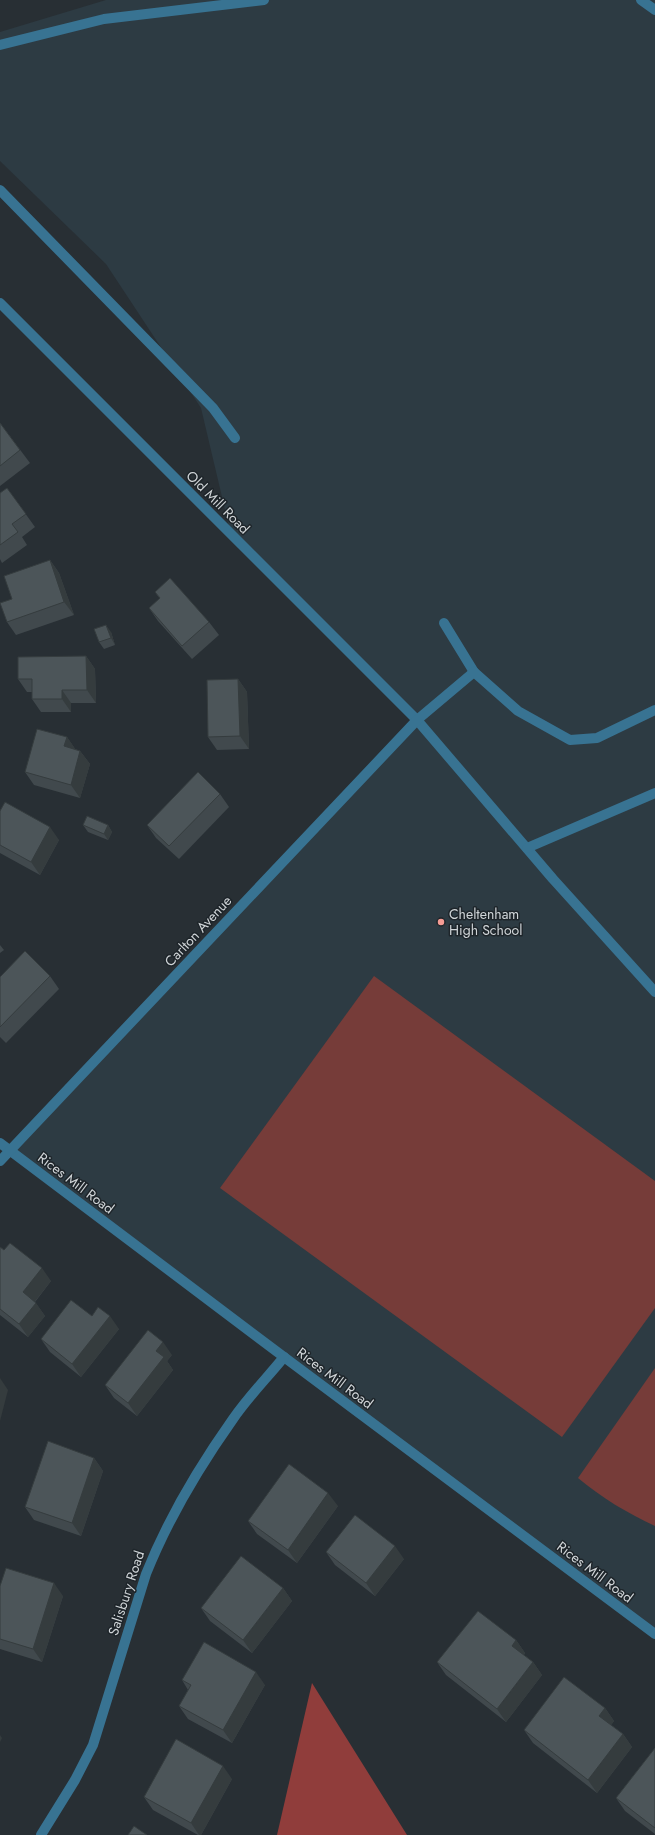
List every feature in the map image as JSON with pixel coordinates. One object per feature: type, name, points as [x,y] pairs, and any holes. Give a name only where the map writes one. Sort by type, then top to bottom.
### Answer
[{"type":"street","points":[[0,45],[104,19],[264,0]]},
{"type":"street","points":[[641,0],[655,10]]},
{"type":"street","points":[[0,190],[213,408],[235,438]]},
{"type":"street","name":"Old Mill Road","points":[[0,303],[417,720],[527,848],[655,992]]},
{"type":"street","points":[[444,623],[474,672],[518,711],[570,740],[597,738],[655,710]]},
{"type":"street","name":"Carlton Avenue","points":[[0,1161],[417,720],[474,672]]},
{"type":"street","points":[[527,848],[655,793]]},
{"type":"street","name":"Rices Mill Road","points":[[0,1143],[655,1634]]},
{"type":"street","name":"Salisbury Road","points":[[41,1835],[75,1780],[93,1746],[146,1574],[156,1548],[199,1469],[234,1418],[284,1357]]},
{"type":"shaded area","name":"Cheltenham High School","points":[[106,0],[655,0],[655,1633],[10,1151],[417,720],[231,535],[201,408],[106,264],[0,161],[0,32]]},
{"type":"shaded area","points":[[374,976],[655,1181],[655,1308],[562,1437],[220,1188]]},
{"type":"shaded area","points":[[655,1368],[655,1526],[615,1505],[578,1478]]},
{"type":"shaded area","points":[[312,1683],[407,1835],[277,1835]]},
{"type":"building","points":[[0,423],[20,450],[0,466]]},
{"type":"building","points":[[7,488],[26,514],[12,524],[18,532],[0,545],[0,493]]},
{"type":"building","points":[[50,560],[64,602],[7,622],[0,603],[12,599],[4,576]]},
{"type":"building","points":[[170,578],[209,622],[182,646],[149,608],[160,598],[155,592]]},
{"type":"building","points":[[106,625],[111,638],[99,642],[94,629]]},
{"type":"building","points":[[86,656],[87,690],[62,690],[62,699],[32,699],[32,679],[18,679],[18,657]]},
{"type":"building","points":[[238,679],[240,736],[208,737],[207,680]]},
{"type":"building","points":[[37,729],[67,737],[64,746],[80,751],[71,785],[25,772]]},
{"type":"building","points":[[198,772],[220,794],[169,846],[147,825]]},
{"type":"building","points":[[5,802],[50,827],[31,862],[0,845],[0,811]]},
{"type":"building","points":[[87,816],[108,825],[104,834],[83,825]]},
{"type":"building","points":[[25,951],[50,976],[0,1027],[0,977]]},
{"type":"building","points":[[10,1243],[42,1268],[23,1292],[36,1303],[19,1324],[0,1309],[0,1247],[4,1250]]},
{"type":"building","points":[[71,1300],[92,1316],[98,1307],[110,1316],[72,1364],[41,1339]]},
{"type":"building","points":[[148,1330],[163,1342],[156,1351],[164,1357],[128,1403],[105,1385]]},
{"type":"building","points":[[48,1441],[94,1458],[72,1523],[25,1507]]},
{"type":"building","points":[[289,1464],[328,1493],[288,1550],[248,1521]]},
{"type":"building","points":[[355,1515],[395,1546],[366,1583],[326,1552]]},
{"type":"building","points":[[241,1556],[283,1588],[243,1640],[201,1608]]},
{"type":"building","points":[[6,1568],[54,1583],[33,1649],[0,1639],[0,1586]]},
{"type":"building","points":[[478,1611],[516,1640],[512,1646],[533,1662],[497,1709],[437,1662]]},
{"type":"building","points":[[204,1642],[256,1672],[223,1730],[179,1706],[191,1685],[182,1680]]},
{"type":"building","points":[[564,1677],[605,1708],[599,1716],[623,1734],[588,1780],[524,1730]]},
{"type":"building","points":[[176,1739],[223,1766],[191,1823],[144,1797]]},
{"type":"building","points":[[655,1748],[655,1828],[616,1798]]},
{"type":"building","points":[[134,1826],[147,1835],[128,1835]]},
{"type":"place","name":"Cheltenham High School","points":[[441,922]]}]
